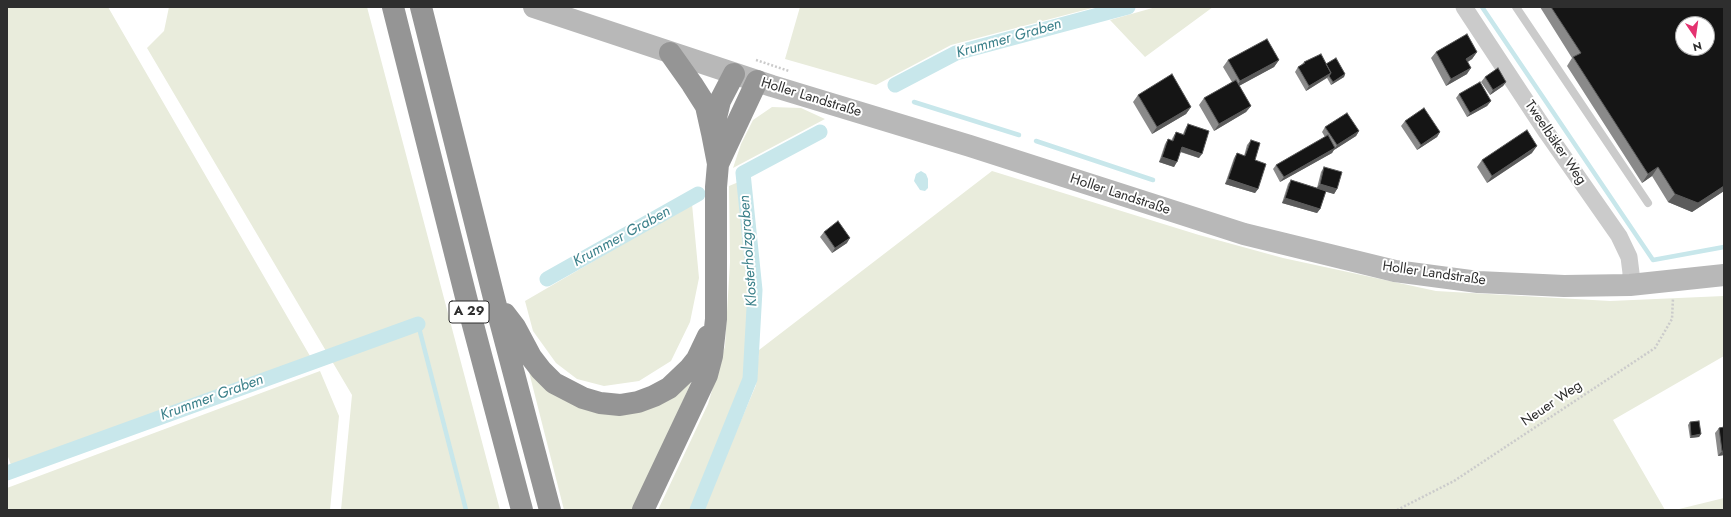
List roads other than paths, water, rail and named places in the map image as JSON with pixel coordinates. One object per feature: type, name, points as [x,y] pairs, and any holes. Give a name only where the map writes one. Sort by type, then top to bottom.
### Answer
[{"type":"highway","name":"A 29","points":[[392,7],[522,510]]},
{"type":"highway","name":"A 29","points":[[422,11],[495,302],[550,510]]},
{"type":"highway","points":[[643,510],[707,375],[712,356],[716,319],[716,187],[718,164],[706,106],[670,53]]},
{"type":"highway","points":[[712,133],[720,101],[734,74]]},
{"type":"highway","points":[[718,164],[757,81]]},
{"type":"highway","points":[[495,302],[515,327],[530,357],[554,383],[583,398],[600,403],[620,405],[638,402],[669,388],[697,359],[716,319]]},
{"type":"main road","name":"Holler Landstraße","points":[[534,7],[734,74],[970,146],[1244,234],[1395,271],[1486,282],[1564,286],[1630,285],[1724,275]]},
{"type":"street","name":"Tweelbäker Weg","points":[[1464,7],[1547,134],[1619,236],[1629,257],[1631,273],[1630,285]]},
{"type":"lane","points":[[1516,7],[1648,203]]},
{"type":"water","points":[[921,171],[926,174],[928,179],[928,188],[925,191],[920,190],[914,181],[916,174]]},
{"type":"waterway","name":"Krummer Graben","points":[[895,85],[956,53],[1128,7]]},
{"type":"waterway","points":[[1482,7],[1653,260],[1724,247]]},
{"type":"waterway","points":[[914,102],[1019,135]]},
{"type":"waterway","name":"Klosterholzgraben","points":[[697,510],[750,379],[755,290],[743,173],[820,132]]},
{"type":"waterway","points":[[1036,141],[1153,180]]},
{"type":"waterway","name":"Krummer Graben","points":[[547,279],[698,194]]},
{"type":"waterway","points":[[418,324],[466,510]]},
{"type":"waterway","name":"Krummer Graben","points":[[7,473],[418,324]]}]
